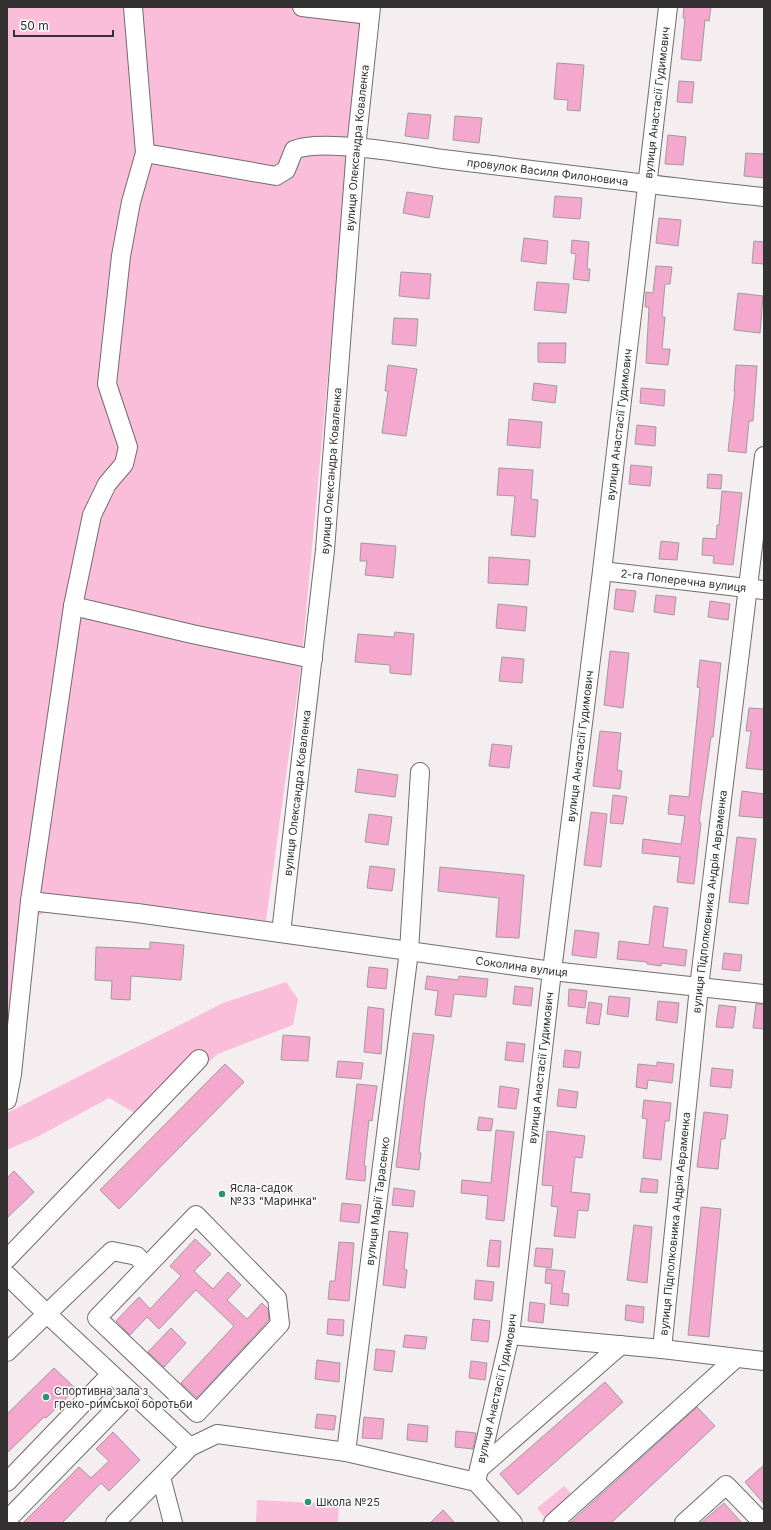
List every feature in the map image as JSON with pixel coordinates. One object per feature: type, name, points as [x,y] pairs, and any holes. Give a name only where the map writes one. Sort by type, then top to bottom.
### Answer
[{"type":"street","points":[[7,1100],[12,1074],[30,901],[73,606],[92,515],[107,484],[124,464],[128,447],[107,384],[121,256],[131,202],[145,153],[133,7]]},
{"type":"street","points":[[302,7],[370,11]]},
{"type":"street","name":"вулиця Анастасії Гудимович","points":[[478,1476],[510,1335],[552,971],[602,571],[668,7]]},
{"type":"street","name":"вулиця Олександра Коваленка","points":[[281,932],[325,550],[356,148],[370,11]]},
{"type":"street","name":"провулок Василя Филоновича","points":[[145,153],[276,176],[286,170],[294,150],[303,146],[356,148],[648,185],[764,197]]},
{"type":"street","name":"вулиця Підполковника Андрія Авраменка","points":[[662,1349],[699,987],[756,589],[764,456]]},
{"type":"street","name":"2-га Поперечна вулиця","points":[[602,571],[756,589]]},
{"type":"street","points":[[73,606],[192,634],[313,659]]},
{"type":"street","name":"вулиця Марії Тарасенко","points":[[346,1452],[409,951],[420,772]]},
{"type":"street","name":"Соколина вулиця","points":[[30,901],[281,932],[311,938],[552,971],[764,994]]},
{"type":"street","points":[[7,1259],[199,1060]]},
{"type":"street","points":[[197,1413],[280,1324],[277,1298],[196,1215],[97,1318],[217,1434]]},
{"type":"street","points":[[7,1352],[112,1251],[137,1256],[146,1266]]},
{"type":"street","points":[[7,1275],[190,1447]]},
{"type":"street","points":[[510,1335],[662,1349],[764,1361]]},
{"type":"street","points":[[478,1476],[621,1345]]},
{"type":"street","points":[[553,1523],[736,1358]]},
{"type":"street","points":[[7,1482],[111,1374]]},
{"type":"street","points":[[7,1520],[131,1393]]},
{"type":"street","points":[[115,1523],[190,1447],[217,1434],[346,1452],[478,1476],[513,1523]]},
{"type":"street","points":[[161,1477],[173,1523]]},
{"type":"street","points":[[684,1523],[726,1485],[761,1516]]},
{"type":"shaded area","points":[[7,7],[363,7],[301,667],[266,921],[153,909],[57,908],[24,921],[7,1054]]},
{"type":"shaded area","points":[[286,982],[298,999],[293,1025],[218,1054],[143,1118],[109,1098],[39,1136],[7,1150],[7,1113],[223,1003]]},
{"type":"shaded area","points":[[564,1486],[577,1500],[549,1523],[537,1508]]},
{"type":"shaded area","points":[[257,1500],[339,1504],[338,1523],[256,1523]]},
{"type":"building","points":[[684,7],[711,7],[709,21],[705,20],[701,61],[681,59],[685,18],[683,18]]},
{"type":"building","points":[[557,63],[584,65],[580,111],[567,110],[568,100],[554,99]]},
{"type":"building","points":[[679,81],[694,82],[692,103],[677,102]]},
{"type":"building","points":[[408,113],[431,115],[428,139],[405,136]]},
{"type":"building","points":[[455,116],[482,118],[479,143],[453,140]]},
{"type":"building","points":[[668,135],[686,137],[683,165],[665,164]]},
{"type":"building","points":[[746,153],[764,154],[764,178],[744,176]]},
{"type":"building","points":[[407,192],[433,196],[429,218],[403,213]]},
{"type":"building","points":[[555,196],[582,198],[580,219],[553,217]]},
{"type":"building","points":[[659,218],[681,220],[678,246],[656,243]]},
{"type":"building","points":[[524,238],[548,241],[546,264],[521,261]]},
{"type":"building","points":[[572,240],[589,242],[587,269],[590,269],[589,281],[573,279],[576,254],[571,253]]},
{"type":"building","points":[[754,241],[764,242],[764,264],[752,263]]},
{"type":"building","points":[[656,266],[672,267],[670,284],[665,284],[662,317],[665,317],[662,349],[670,349],[668,365],[646,363],[649,307],[645,307],[646,292],[653,293]]},
{"type":"building","points":[[401,272],[431,274],[429,299],[399,296]]},
{"type":"building","points":[[537,282],[569,284],[566,313],[534,310]]},
{"type":"building","points":[[738,293],[763,296],[760,333],[734,330]]},
{"type":"building","points":[[394,318],[418,319],[416,346],[392,344]]},
{"type":"building","points":[[538,343],[566,343],[565,363],[538,362]]},
{"type":"building","points":[[388,365],[417,369],[406,436],[382,433],[388,391],[385,391]]},
{"type":"building","points":[[736,365],[757,366],[753,421],[749,421],[746,453],[728,451],[735,391]]},
{"type":"building","points":[[534,383],[557,386],[555,403],[532,400]]},
{"type":"building","points":[[641,388],[665,390],[664,406],[640,403]]},
{"type":"building","points":[[509,419],[542,422],[540,448],[507,445]]},
{"type":"building","points":[[637,425],[656,427],[655,446],[635,444]]},
{"type":"building","points":[[631,465],[652,467],[650,486],[629,484]]},
{"type":"building","points":[[499,468],[533,470],[531,499],[538,500],[535,537],[511,535],[515,496],[497,495]]},
{"type":"building","points":[[708,474],[722,475],[721,489],[707,488]]},
{"type":"building","points":[[722,491],[742,493],[733,565],[713,563],[714,556],[702,555],[703,538],[716,539],[717,525],[719,525]]},
{"type":"building","points":[[661,541],[679,543],[677,560],[659,559]]},
{"type":"building","points":[[361,543],[396,546],[393,578],[365,575],[367,561],[360,561]]},
{"type":"building","points":[[489,557],[530,560],[528,585],[488,583]]},
{"type":"building","points":[[616,589],[636,591],[633,612],[614,609]]},
{"type":"building","points":[[656,595],[676,597],[674,615],[654,612]]},
{"type":"building","points":[[710,601],[730,604],[728,620],[708,617]]},
{"type":"building","points":[[498,604],[527,607],[525,631],[496,628]]},
{"type":"building","points":[[395,632],[414,634],[411,675],[390,673],[390,665],[355,662],[358,634],[394,637]]},
{"type":"building","points":[[610,651],[629,653],[623,708],[604,705]]},
{"type":"building","points":[[502,657],[524,659],[522,683],[499,681]]},
{"type":"building","points":[[700,660],[721,663],[713,737],[711,737],[699,822],[701,823],[694,884],[677,882],[680,857],[642,853],[643,839],[681,844],[685,816],[668,814],[670,795],[689,797],[700,688],[697,687]]},
{"type":"building","points":[[749,708],[764,709],[764,770],[746,768],[751,731],[746,731]]},
{"type":"building","points":[[600,731],[621,733],[617,770],[622,771],[620,789],[593,786]]},
{"type":"building","points":[[492,744],[512,746],[509,768],[489,766]]},
{"type":"building","points":[[358,769],[398,775],[395,797],[355,792]]},
{"type":"building","points":[[742,791],[764,794],[764,818],[739,816]]},
{"type":"building","points":[[613,795],[627,797],[623,824],[610,823]]},
{"type":"building","points":[[591,812],[607,814],[601,867],[584,865]]},
{"type":"building","points":[[369,814],[392,817],[388,845],[365,842]]},
{"type":"building","points":[[737,837],[756,839],[748,904],[729,902]]},
{"type":"building","points":[[370,866],[395,869],[392,891],[367,888]]},
{"type":"building","points":[[440,867],[524,875],[519,938],[496,937],[499,898],[438,891]]},
{"type":"building","points":[[654,906],[668,908],[663,947],[687,950],[685,966],[661,963],[661,966],[647,964],[647,962],[617,959],[619,941],[649,945]]},
{"type":"building","points":[[575,930],[599,933],[596,958],[572,955]]},
{"type":"building","points":[[150,942],[184,945],[181,980],[131,976],[130,1000],[111,999],[112,981],[95,980],[96,947],[150,949]]},
{"type":"building","points":[[724,953],[742,955],[740,971],[722,969]]},
{"type":"building","points":[[369,967],[388,969],[386,989],[367,987]]},
{"type":"building","points":[[427,976],[458,980],[459,976],[488,979],[486,997],[454,994],[451,1017],[435,1015],[438,991],[425,989]]},
{"type":"building","points":[[515,986],[533,988],[531,1006],[513,1004]]},
{"type":"building","points":[[569,989],[587,991],[585,1008],[568,1006]]},
{"type":"building","points":[[609,996],[630,998],[628,1017],[607,1014]]},
{"type":"building","points":[[658,1001],[679,1003],[677,1023],[656,1020]]},
{"type":"building","points":[[589,1002],[602,1004],[599,1025],[586,1023]]},
{"type":"building","points":[[756,1004],[764,1004],[764,1029],[753,1028]]},
{"type":"building","points":[[719,1005],[736,1007],[733,1028],[716,1027]]},
{"type":"building","points":[[368,1007],[384,1009],[381,1054],[364,1052]]},
{"type":"building","points":[[413,1033],[434,1035],[419,1153],[421,1153],[419,1170],[396,1167]]},
{"type":"building","points":[[283,1035],[310,1037],[308,1061],[281,1060]]},
{"type":"building","points":[[507,1042],[525,1044],[523,1062],[505,1060]]},
{"type":"building","points":[[565,1050],[581,1052],[579,1068],[563,1067]]},
{"type":"building","points":[[338,1061],[363,1063],[361,1079],[336,1077]]},
{"type":"building","points":[[657,1062],[674,1064],[672,1083],[648,1080],[647,1089],[636,1087],[638,1064],[657,1066]]},
{"type":"building","points":[[225,1064],[244,1082],[119,1209],[100,1190]]},
{"type":"building","points":[[712,1068],[733,1070],[731,1088],[710,1086]]},
{"type":"building","points":[[357,1084],[377,1086],[372,1121],[369,1120],[364,1166],[366,1166],[365,1181],[346,1179]]},
{"type":"building","points":[[500,1086],[519,1089],[516,1109],[498,1107]]},
{"type":"building","points":[[559,1089],[578,1092],[576,1108],[557,1106]]},
{"type":"building","points":[[644,1100],[671,1103],[669,1121],[665,1121],[661,1160],[643,1158],[647,1119],[642,1118]]},
{"type":"building","points":[[704,1112],[728,1115],[725,1139],[721,1139],[718,1169],[697,1167]]},
{"type":"building","points":[[479,1117],[493,1119],[491,1131],[477,1130]]},
{"type":"building","points":[[496,1130],[514,1132],[504,1221],[486,1219],[488,1196],[461,1193],[462,1180],[491,1183]]},
{"type":"building","points":[[547,1131],[585,1136],[582,1158],[575,1157],[571,1192],[590,1194],[588,1211],[578,1210],[575,1238],[554,1236],[558,1207],[551,1206],[553,1186],[542,1185]]},
{"type":"building","points":[[14,1171],[34,1192],[7,1218],[7,1178]]},
{"type":"building","points":[[642,1178],[658,1180],[657,1193],[640,1192]]},
{"type":"building","points":[[394,1188],[415,1191],[413,1207],[392,1205]]},
{"type":"building","points":[[342,1203],[361,1205],[359,1223],[340,1221]]},
{"type":"building","points":[[701,1207],[721,1209],[709,1337],[688,1335]]},
{"type":"building","points":[[634,1225],[652,1227],[647,1283],[627,1280]]},
{"type":"building","points":[[389,1231],[408,1233],[404,1269],[407,1270],[405,1288],[383,1285]]},
{"type":"building","points":[[195,1239],[211,1254],[194,1271],[213,1289],[228,1272],[241,1285],[227,1300],[247,1319],[262,1303],[268,1309],[269,1320],[197,1398],[181,1383],[234,1326],[196,1290],[159,1329],[147,1317],[130,1335],[116,1321],[139,1297],[150,1309],[181,1276],[170,1266]]},
{"type":"building","points":[[490,1240],[501,1241],[499,1267],[487,1266]]},
{"type":"building","points":[[339,1242],[354,1243],[349,1301],[328,1299],[330,1281],[335,1281]]},
{"type":"building","points":[[536,1248],[553,1249],[551,1268],[534,1266]]},
{"type":"building","points":[[546,1269],[565,1271],[562,1293],[569,1294],[568,1306],[550,1304],[552,1284],[545,1283]]},
{"type":"building","points":[[476,1280],[494,1282],[492,1301],[474,1299]]},
{"type":"building","points":[[530,1302],[545,1304],[543,1323],[528,1321]]},
{"type":"building","points":[[626,1305],[644,1307],[643,1323],[625,1320]]},
{"type":"building","points":[[328,1319],[344,1320],[343,1336],[327,1334]]},
{"type":"building","points":[[473,1319],[490,1321],[488,1342],[471,1340]]},
{"type":"building","points":[[171,1328],[186,1343],[164,1367],[148,1352]]},
{"type":"building","points":[[405,1335],[427,1337],[425,1349],[403,1347]]},
{"type":"building","points":[[376,1349],[395,1351],[392,1372],[374,1370]]},
{"type":"building","points":[[317,1360],[340,1363],[339,1382],[315,1379]]},
{"type":"building","points":[[471,1361],[487,1363],[485,1380],[469,1378]]},
{"type":"building","name":"Спортивна зала з греко-римської боротьби","points":[[54,1368],[76,1389],[46,1418],[44,1417],[7,1453],[7,1414]]},
{"type":"building","points":[[605,1382],[623,1402],[518,1495],[500,1474]]},
{"type":"building","points":[[697,1407],[715,1426],[611,1523],[570,1523]]},
{"type":"building","points":[[317,1414],[336,1416],[334,1430],[315,1428]]},
{"type":"building","points":[[364,1417],[384,1419],[382,1439],[362,1438]]},
{"type":"building","points":[[408,1424],[428,1426],[427,1442],[407,1440]]},
{"type":"building","points":[[456,1431],[476,1433],[473,1449],[455,1447]]},
{"type":"building","points":[[113,1432],[140,1460],[109,1491],[101,1483],[62,1523],[23,1523],[79,1467],[91,1478],[109,1461],[96,1449]]},
{"type":"building","points":[[764,1465],[764,1504],[745,1482]]},
{"type":"building","points":[[724,1503],[742,1523],[701,1523]]},
{"type":"building","points":[[443,1510],[455,1523],[430,1523]]},
{"type":"place","name":"Ясла-садок №33 \"Маринка\"","points":[[222,1194]]},
{"type":"place","name":"Спортивна зала з греко-римської боротьби","points":[[46,1397]]},
{"type":"place","name":"Школа №25","points":[[308,1502]]}]
